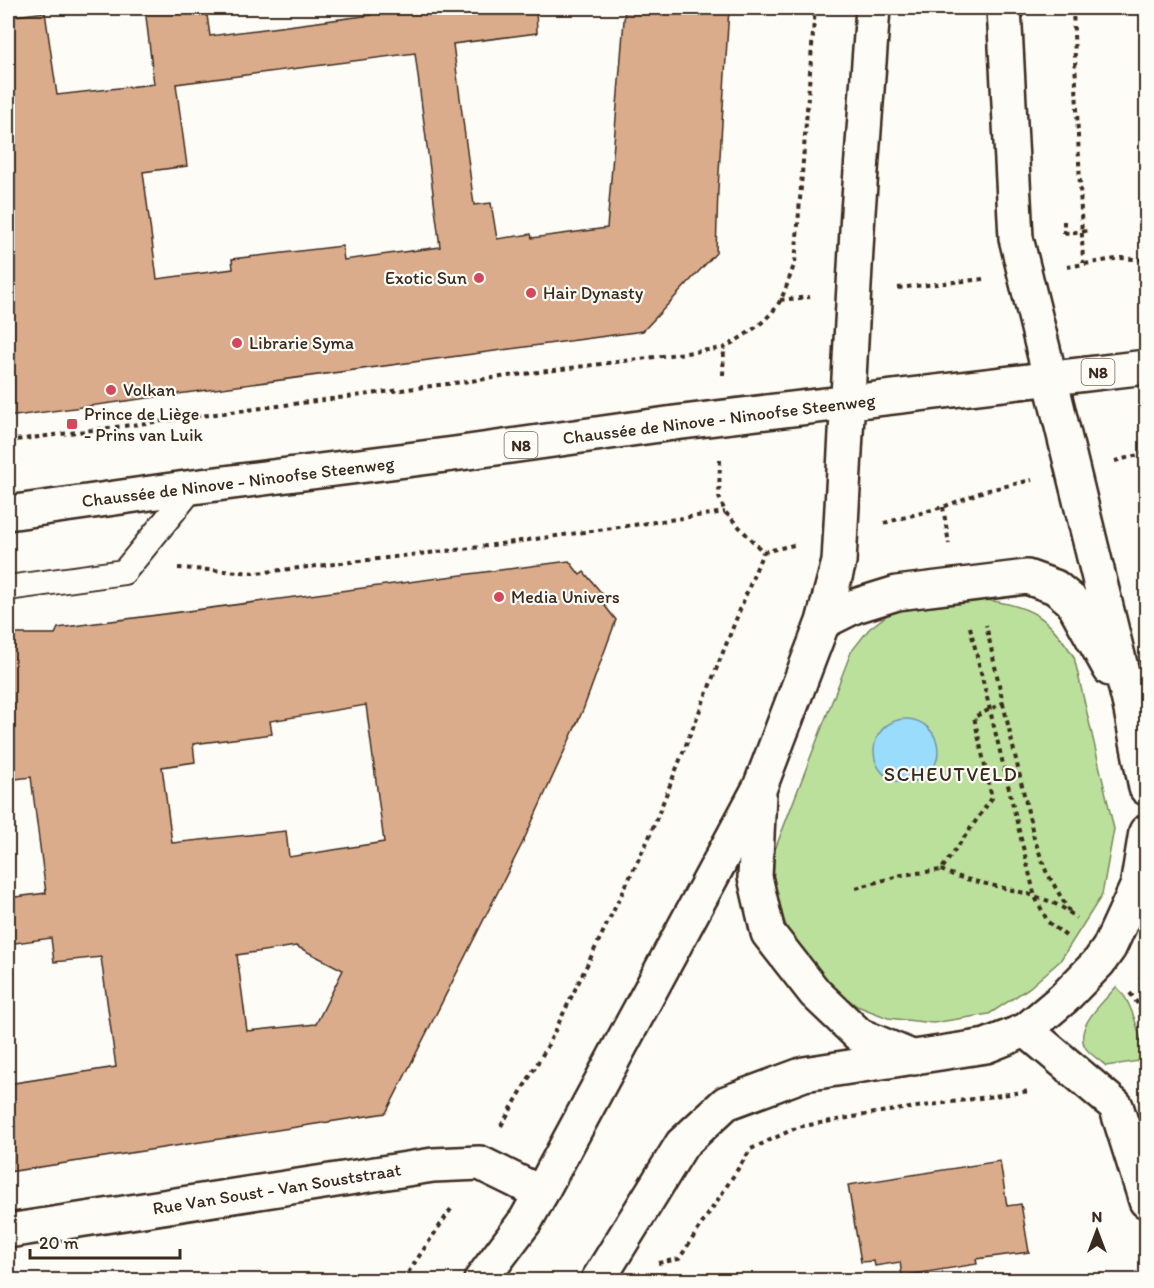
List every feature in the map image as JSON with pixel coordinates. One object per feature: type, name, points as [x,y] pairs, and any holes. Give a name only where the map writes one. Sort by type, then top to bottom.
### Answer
[{"type":"main road","points":[[481,1281],[526,1220],[760,787],[823,622],[839,562],[873,8]]},
{"type":"main road","points":[[1004,8],[1016,238],[1130,705],[1146,788]]},
{"type":"main road","name":"Chaussée de Ninove - Ninoofse Steenweg","points":[[8,513],[674,423],[1146,367]]},
{"type":"main road","points":[[823,622],[855,606],[897,593],[1027,578],[1055,587],[1071,601],[1130,705]]},
{"type":"main road","points":[[760,787],[755,877],[768,933],[815,993],[859,1035],[914,1058]]},
{"type":"main road","points":[[598,1281],[682,1144],[726,1103],[804,1074],[986,1046],[1026,1030],[1064,998],[1100,962],[1109,948],[1137,887],[1146,832]]},
{"type":"main road","points":[[1026,1030],[1116,1106],[1146,1202]]},
{"type":"main road","points":[[480,1163],[541,1193]]},
{"type":"main road","name":"Rue Van Soust - Van Souststraat","points":[[8,1231],[422,1167],[480,1163]]},
{"type":"lane","points":[[8,588],[124,572],[193,487]]},
{"type":"path","points":[[8,441],[724,348],[746,335],[770,314],[780,300],[795,263],[815,8]]},
{"type":"path","points":[[1073,8],[1083,263],[1121,258],[1146,260]]},
{"type":"path","points":[[1064,233],[1088,231]]},
{"type":"path","points":[[780,300],[1025,275]]},
{"type":"path","points":[[943,507],[948,540],[1035,897],[1048,922],[1122,982],[1138,1004],[1146,1028]]},
{"type":"path","points":[[124,572],[165,567],[256,573],[472,548],[725,513],[763,552],[648,840],[547,1047],[480,1163],[403,1281]]},
{"type":"path","points":[[986,618],[986,627],[1034,838],[1046,871],[1069,911],[1083,925]]},
{"type":"path","points":[[941,870],[992,798],[974,717],[1004,703]]},
{"type":"path","points":[[856,888],[902,875],[941,870],[958,878],[1035,897],[1069,911]]},
{"type":"path","points":[[619,1245],[652,1265],[679,1259],[751,1149],[798,1126],[1090,1082]]},
{"type":"green space","points":[[986,600],[1016,606],[1038,616],[1056,632],[1074,657],[1114,829],[1102,895],[1060,961],[1029,988],[989,1014],[933,1023],[888,1018],[857,1006],[829,985],[812,967],[789,933],[773,890],[774,852],[851,652],[869,629],[891,612]]},
{"type":"green space","points":[[1116,987],[1127,1000],[1139,1031],[1146,1060],[1106,1066],[1085,1047],[1084,1031],[1092,1015]]},
{"type":"water","points":[[906,719],[924,724],[929,728],[933,733],[938,751],[933,769],[929,774],[924,778],[906,783],[888,778],[883,774],[879,769],[874,751],[879,733],[883,728],[888,724]]},
{"type":"building","points":[[145,8],[206,8],[210,36],[371,15],[370,8],[536,8],[537,33],[453,44],[474,205],[491,203],[497,239],[531,234],[532,238],[607,228],[625,8],[729,8],[716,253],[643,331],[8,417],[8,17],[45,12],[57,95],[154,84]],"holes":[[[415,53],[440,247],[344,260],[342,246],[232,259],[233,269],[157,279],[143,172],[187,166],[176,84]]]},
{"type":"building","points":[[569,561],[580,575],[584,572],[609,602],[605,606],[616,620],[583,710],[522,844],[386,1113],[8,1172],[8,1084],[116,1067],[101,957],[54,962],[51,938],[8,944],[8,898],[46,893],[31,777],[8,780],[8,634],[55,634],[58,628]],"holes":[[[366,705],[384,842],[289,857],[286,831],[172,843],[162,767],[195,762],[193,744],[272,734],[270,721]],[[296,946],[343,970],[316,1024],[247,1031],[237,955]]]},
{"type":"building","points":[[1000,1161],[1007,1206],[1021,1204],[1029,1252],[976,1259],[977,1264],[902,1276],[900,1262],[875,1266],[874,1261],[861,1262],[848,1185]]},
{"type":"place","name":"Exotic Sun","points":[[479,278]]},
{"type":"place","name":"Hair Dynasty","points":[[531,293]]},
{"type":"place","name":"Librarie Syma","points":[[237,343]]},
{"type":"place","name":"Volkan","points":[[111,390]]},
{"type":"place","name":"Prince de Liège - Prins van Luik","points":[[72,424]]},
{"type":"place","name":"Media Univers","points":[[499,597]]},
{"type":"district","name":"SCHEUTVELD","points":[[951,774]]}]
